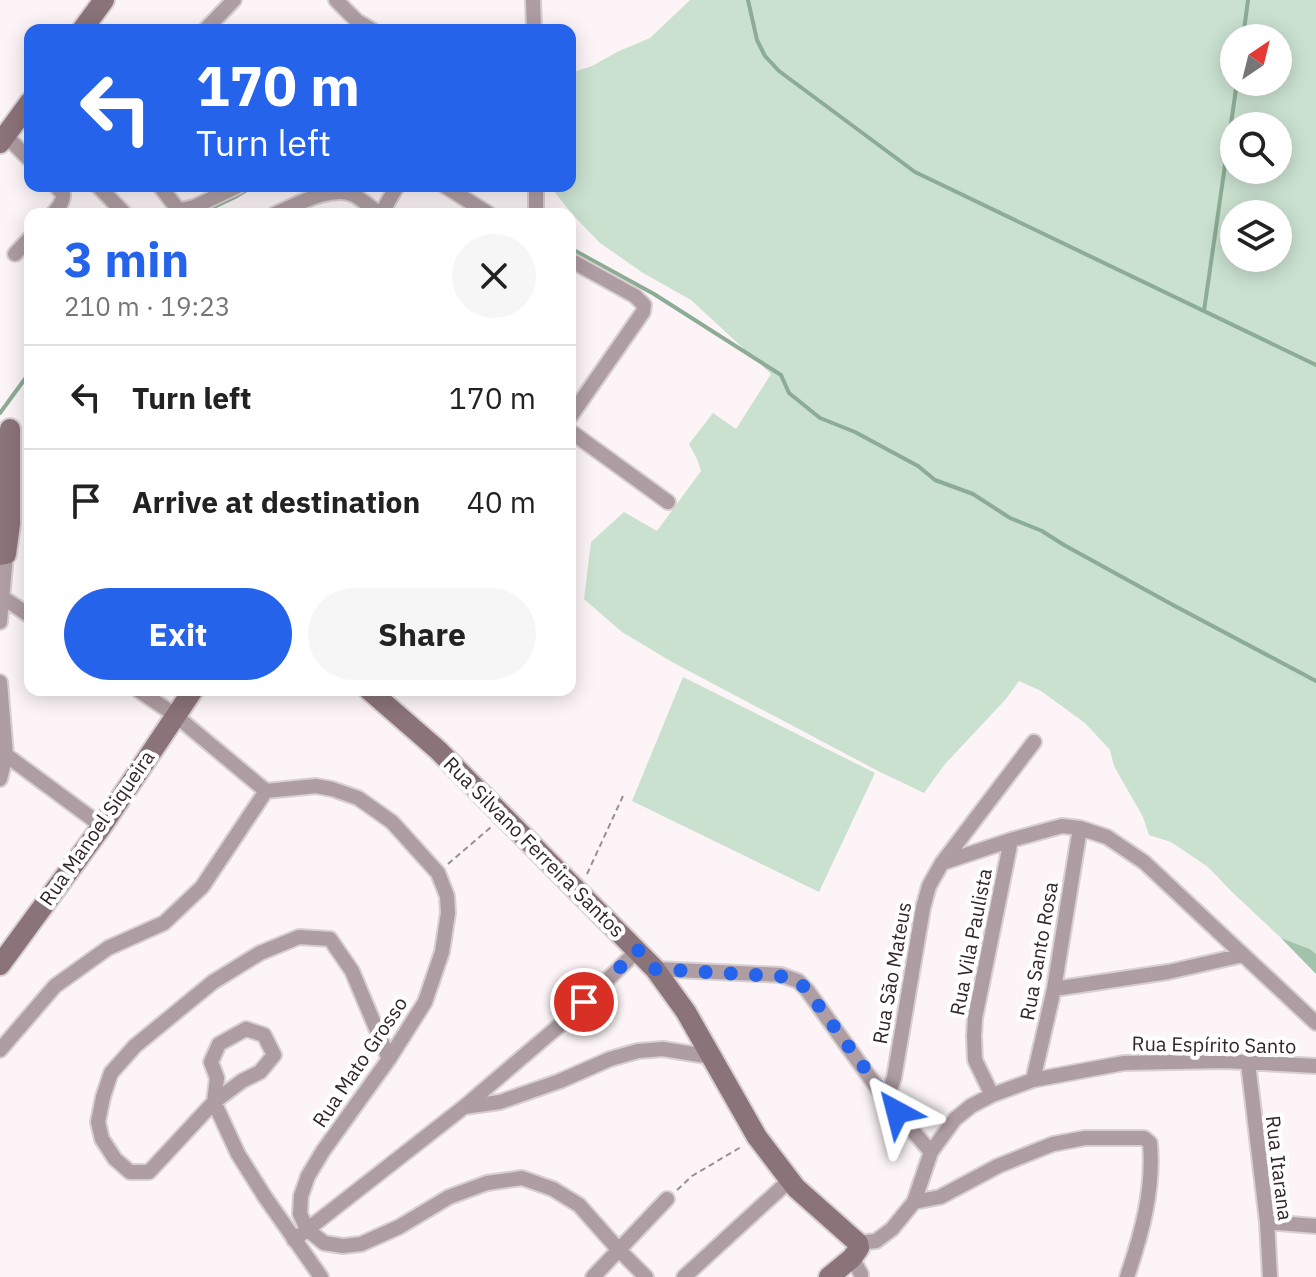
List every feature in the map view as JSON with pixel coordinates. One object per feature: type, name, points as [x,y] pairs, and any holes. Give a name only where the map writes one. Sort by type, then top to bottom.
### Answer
[{"type":"street","points":[[86,24],[104,0]]},
{"type":"street","points":[[211,24],[234,0]]},
{"type":"street","points":[[336,0],[362,24]]},
{"type":"street","points":[[533,0],[534,24]]},
{"type":"street","points":[[24,118],[3,139],[24,155]]},
{"type":"street","points":[[104,192],[119,208]]},
{"type":"street","points":[[165,192],[178,208]]},
{"type":"street","points":[[191,208],[225,192]]},
{"type":"street","points":[[290,208],[331,192]]},
{"type":"street","points":[[345,192],[371,208]]},
{"type":"street","points":[[15,254],[24,244]]},
{"type":"street","points":[[576,263],[635,296],[644,305],[643,312],[576,394]]},
{"type":"street","points":[[5,426],[24,440]]},
{"type":"street","points":[[0,622],[3,554],[10,524],[5,426]]},
{"type":"street","points":[[576,435],[668,502]]},
{"type":"street","points":[[2,597],[24,612]]},
{"type":"street","points":[[0,682],[6,755],[0,779]]},
{"type":"street","points":[[0,1050],[55,986],[108,948],[164,923],[202,887],[266,791],[175,715],[147,696]]},
{"type":"street","name":"Rua Manoel Siqueira","points":[[0,965],[102,826],[189,696]]},
{"type":"street","name":"Rua Silvano Ferreira Santos","points":[[379,696],[438,750],[655,969],[686,1012],[757,1137],[790,1180],[855,1251]]},
{"type":"street","name":"Rua São Mateus","points":[[886,1100],[894,1078],[929,886],[942,863],[1034,742]]},
{"type":"street","points":[[6,755],[102,826]]},
{"type":"street","name":"Rua Mato Grosso","points":[[266,791],[316,786],[358,798],[392,822],[438,873],[447,896],[448,913],[442,952],[425,1002],[308,1176],[301,1196],[300,1214],[307,1229]]},
{"type":"street","points":[[942,863],[1062,826],[1107,837],[1144,862],[1316,1023]]},
{"type":"street","name":"Rua Santo Rosa","points":[[1033,1080],[1054,989],[1080,828]]},
{"type":"street","name":"Rua Vila Paulista","points":[[992,1095],[975,1060],[975,1018],[1011,840]]},
{"type":"street","points":[[321,1277],[238,1154],[214,1102],[217,1078],[211,1062],[219,1044],[246,1029],[264,1035],[274,1055],[260,1072],[214,1102],[149,1172],[130,1172],[115,1159],[102,1139],[98,1122],[103,1097],[111,1073],[135,1046],[213,982],[260,953],[299,937],[330,939],[352,971],[389,1059]]},
{"type":"street","points":[[294,1240],[464,1107],[567,1019],[638,950]]},
{"type":"street","points":[[1054,989],[1168,972],[1243,955]]},
{"type":"street","points":[[655,969],[781,975],[798,981],[886,1100],[931,1152]]},
{"type":"street","points":[[464,1107],[500,1102],[638,1051],[663,1049],[712,1057]]},
{"type":"street","name":"Rua Espírito Santo","points":[[855,1251],[892,1229],[914,1202],[931,1152],[955,1119],[992,1095],[1033,1080],[1124,1063],[1225,1061],[1316,1066]]},
{"type":"street","name":"Rua Itarana","points":[[1248,1063],[1267,1222],[1270,1277]]},
{"type":"street","points":[[914,1202],[940,1197],[998,1166],[1053,1144],[1085,1138],[1144,1138],[1150,1143],[1152,1164],[1149,1195],[1127,1277]]},
{"type":"street","points":[[307,1229],[324,1243],[343,1246],[361,1244],[399,1227],[449,1197],[487,1183],[522,1178],[553,1189],[579,1205],[646,1277]]},
{"type":"street","points":[[684,1277],[790,1180]]},
{"type":"street","points":[[593,1277],[667,1199]]},
{"type":"street","points":[[1267,1222],[1316,1226]]},
{"type":"street","points":[[829,1277],[855,1251]]},
{"type":"street","points":[[855,1251],[861,1277]]},
{"type":"path","points":[[578,893],[623,796]]},
{"type":"path","points":[[438,873],[503,816]]},
{"type":"path","points":[[667,1199],[692,1176],[757,1137]]},
{"type":"green space","points":[[690,0],[1316,0],[1316,954],[1281,938],[1208,867],[1171,842],[1149,835],[1143,817],[1114,766],[1110,750],[1085,723],[1041,691],[1019,681],[945,764],[924,793],[672,662],[622,632],[584,599],[591,542],[624,512],[657,531],[701,471],[689,444],[713,413],[736,429],[771,374],[691,300],[643,273],[600,243],[576,218],[576,208],[567,208],[555,192],[576,192],[576,71],[650,38]]},
{"type":"green space","points":[[683,677],[875,773],[819,892],[632,801]]},
{"type":"green space","points":[[1281,938],[1316,954],[1316,974]]},
{"type":"waterway","points":[[748,0],[757,40],[765,56],[779,71],[915,172],[1316,365]]},
{"type":"waterway","points":[[1245,24],[1248,0]]},
{"type":"waterway","points":[[1204,311],[1235,96]]},
{"type":"waterway","points":[[212,208],[243,192]]},
{"type":"waterway","points":[[576,251],[654,294],[781,375],[789,393],[820,418],[855,432],[918,466],[935,480],[973,494],[1010,518],[1042,531],[1316,681]]},
{"type":"waterway","points":[[0,413],[24,380]]},
{"type":"route","points":[[584,1002],[638,950],[655,969],[791,977],[807,990],[897,1112]]}]
